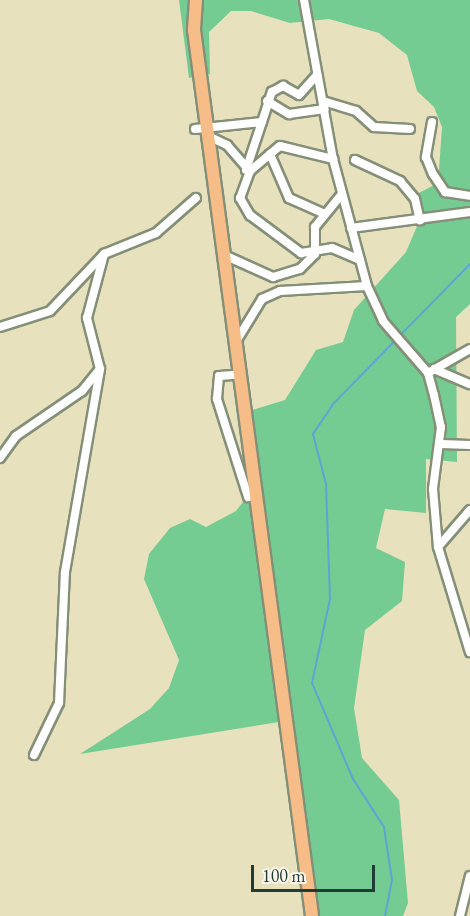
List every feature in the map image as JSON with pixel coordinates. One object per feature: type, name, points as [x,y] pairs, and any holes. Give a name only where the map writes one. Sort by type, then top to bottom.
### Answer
[{"type":"main road","points":[[196,0],[194,30],[210,133],[224,255],[312,916]]},
{"type":"street","points":[[304,0],[341,195],[368,286],[383,321],[431,371],[470,384]]},
{"type":"street","points":[[315,254],[288,246],[243,209],[240,198],[267,101],[283,86],[299,95],[317,75]]},
{"type":"street","points":[[267,101],[289,114],[324,105],[356,111],[374,127],[410,129]]},
{"type":"street","points":[[210,133],[262,122]]},
{"type":"street","points":[[432,122],[426,157],[433,174],[445,192],[470,196]]},
{"type":"street","points":[[195,129],[210,133],[227,146],[248,171]]},
{"type":"street","points":[[248,171],[286,145],[333,159]]},
{"type":"street","points":[[270,154],[285,194],[304,209],[325,214]]},
{"type":"street","points":[[355,160],[399,181],[415,199],[420,220]]},
{"type":"street","points":[[315,254],[315,227],[341,195]]},
{"type":"street","points":[[0,327],[50,311],[104,254],[156,233],[196,198]]},
{"type":"street","points":[[351,228],[470,212]]},
{"type":"street","points":[[224,255],[273,277],[300,269],[315,254],[332,248],[360,260]]},
{"type":"street","points":[[34,755],[59,703],[65,572],[100,369],[87,318],[104,254]]},
{"type":"street","points":[[236,345],[262,299],[280,291],[368,286]]},
{"type":"street","points":[[431,371],[470,349]]},
{"type":"street","points":[[0,458],[16,436],[82,391],[100,369]]},
{"type":"street","points":[[431,371],[441,444],[433,489],[438,547],[470,652]]},
{"type":"street","points":[[233,375],[219,376],[217,399],[248,497]]},
{"type":"street","points":[[441,444],[470,445]]},
{"type":"street","points":[[438,547],[470,510]]},
{"type":"street","points":[[460,916],[470,876]]},
{"type":"green space","points":[[179,0],[470,0],[470,304],[456,317],[457,462],[426,459],[426,513],[385,509],[376,548],[405,562],[402,601],[365,630],[354,708],[362,758],[399,800],[408,903],[403,916],[305,916],[279,722],[80,754],[150,709],[169,688],[179,660],[144,579],[149,554],[170,528],[190,519],[206,527],[236,511],[250,493],[239,414],[285,400],[316,350],[343,342],[354,310],[406,252],[418,224],[413,196],[438,183],[442,127],[434,107],[417,91],[407,55],[379,33],[329,19],[290,23],[251,11],[231,11],[209,32],[210,74],[189,78]]},
{"type":"waterway","points":[[385,916],[392,880],[384,827],[353,779],[312,683],[330,599],[326,484],[313,434],[333,404],[470,264]]}]
